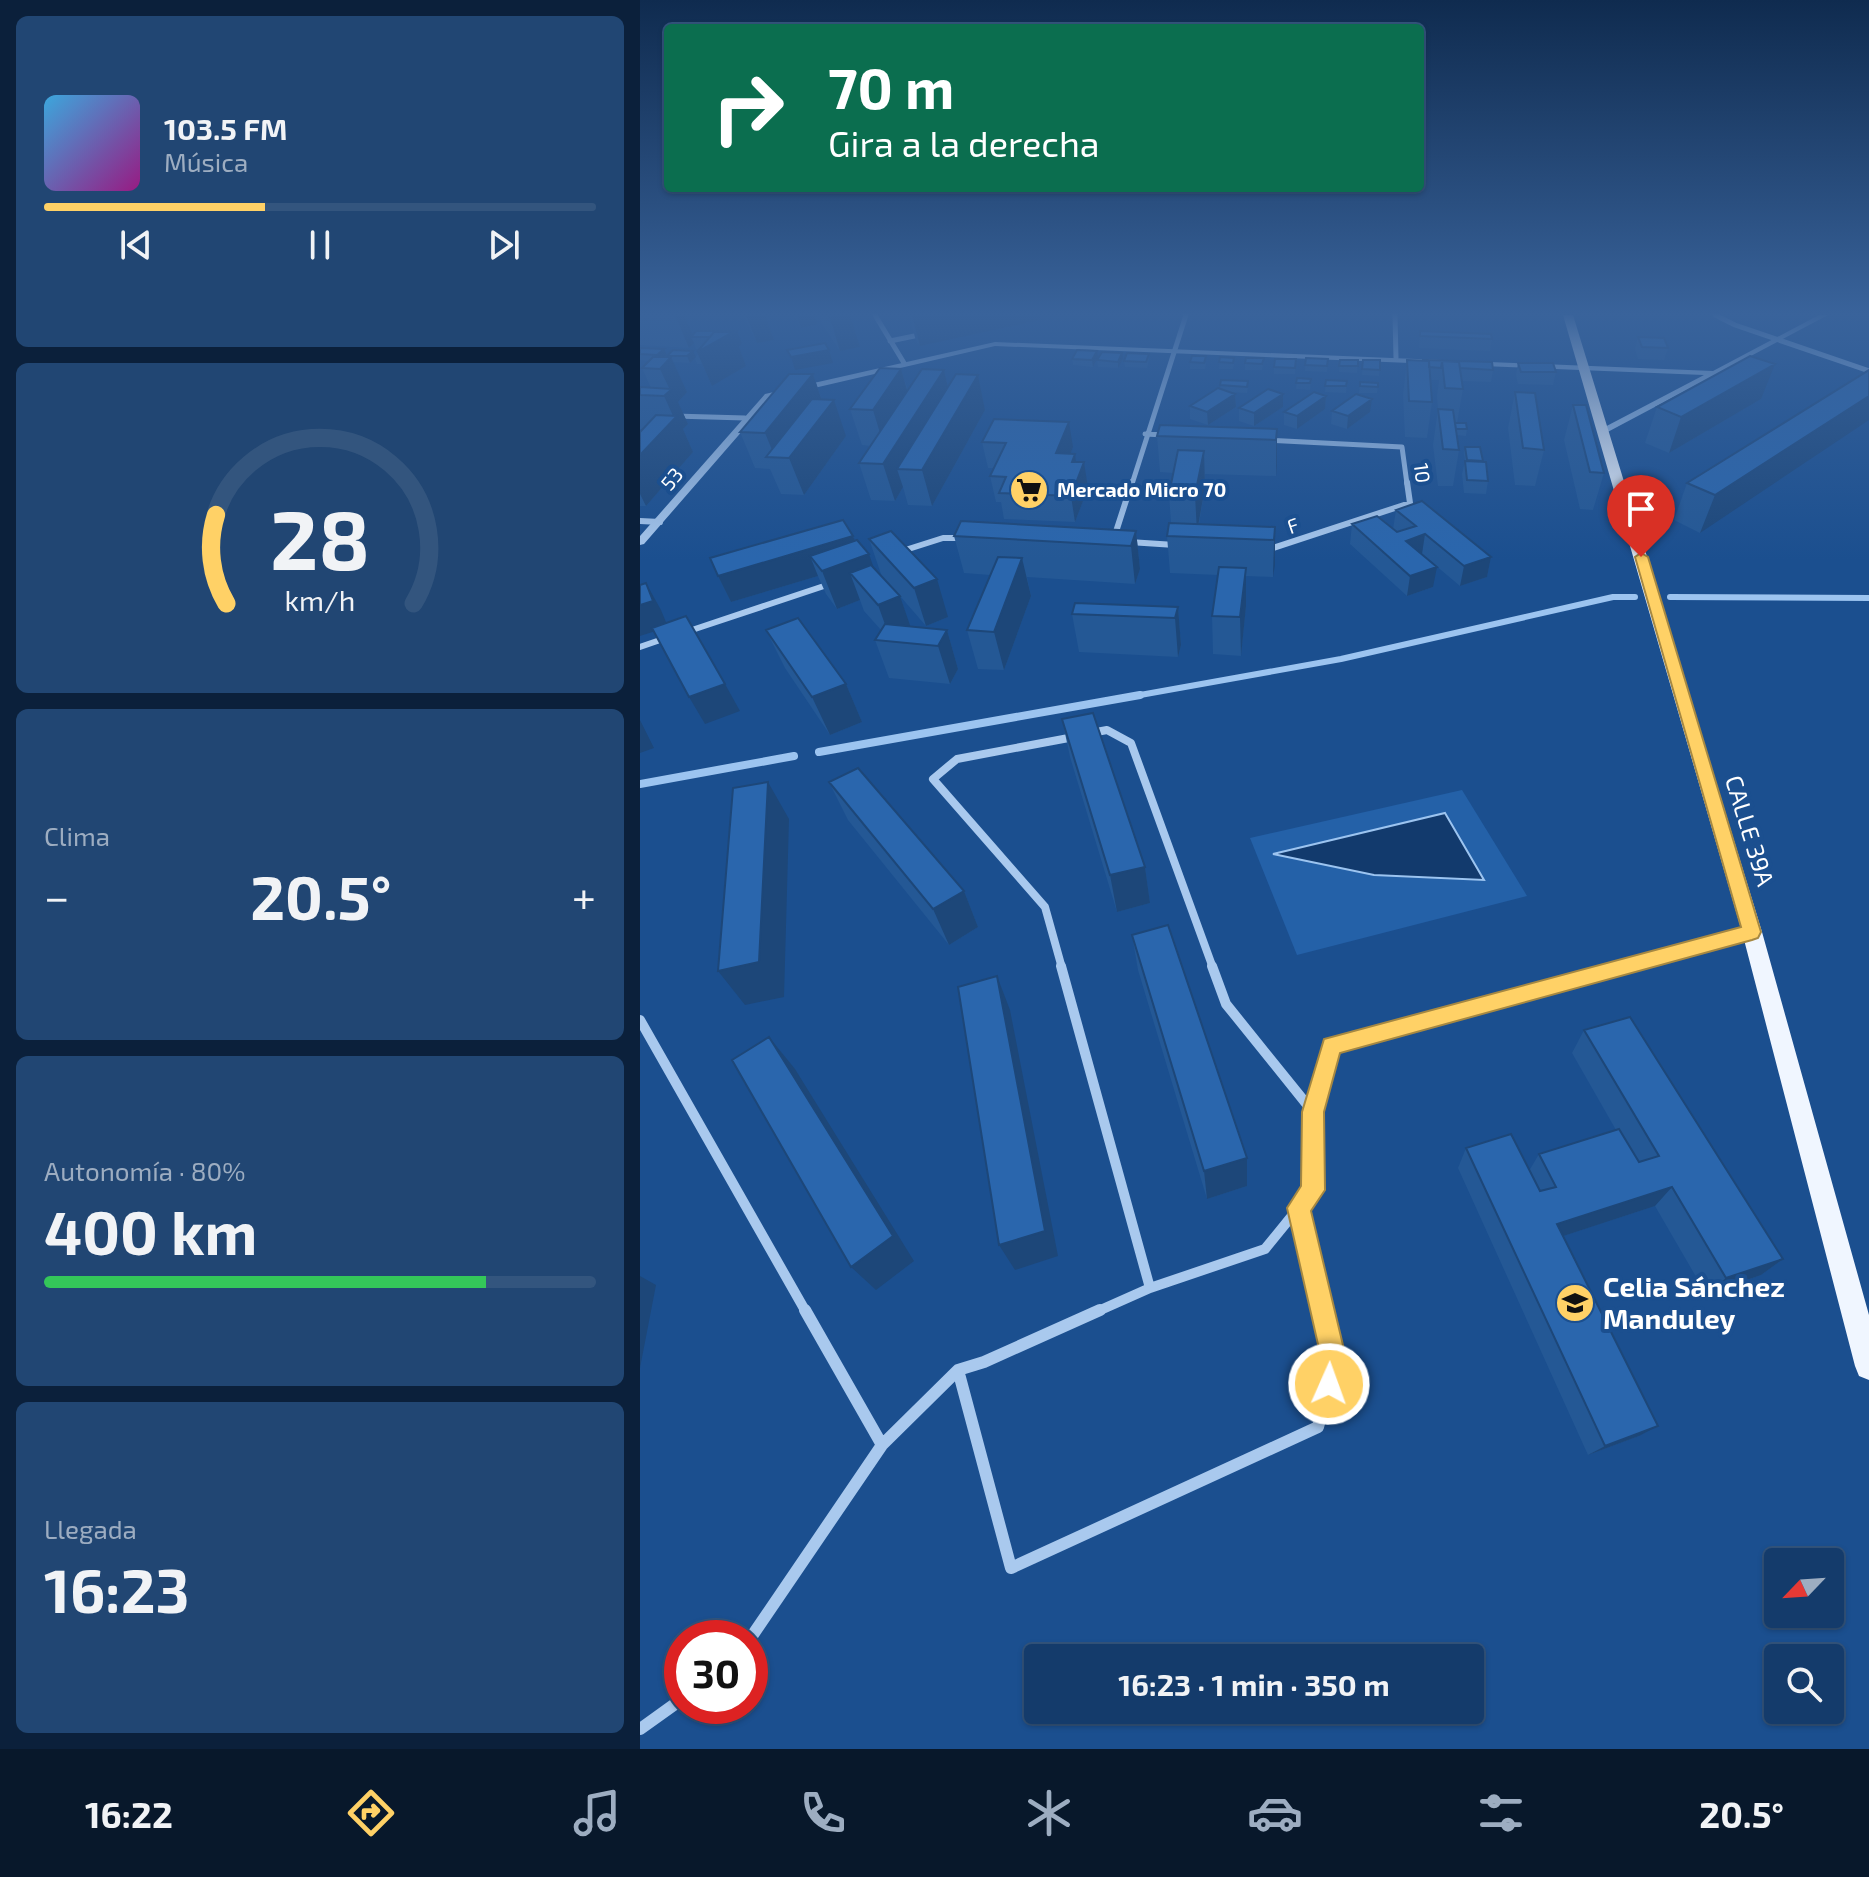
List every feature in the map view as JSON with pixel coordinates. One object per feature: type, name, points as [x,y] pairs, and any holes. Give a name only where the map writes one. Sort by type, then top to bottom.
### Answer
[{"type":"main road","name":"CALLE 39A","points":[[1591,397],[1752,932],[1869,1366]]},
{"type":"street","name":"53","points":[[640,542],[745,418],[767,397]]},
{"type":"street","points":[[1113,541],[1157,397]]},
{"type":"street","points":[[1602,432],[1669,397]]},
{"type":"street","points":[[670,415],[745,418]]},
{"type":"street","points":[[1145,434],[1176,435]]},
{"type":"street","name":"10","points":[[1252,439],[1402,447],[1410,503]]},
{"type":"street","name":"F","points":[[1252,550],[1268,551],[1410,503]]},
{"type":"street","points":[[640,521],[660,522]]},
{"type":"street","points":[[893,555],[905,548],[943,538],[974,538]]},
{"type":"street","points":[[1097,541],[1190,546]]},
{"type":"street","points":[[684,632],[843,580]]},
{"type":"street","points":[[640,647],[670,637]]},
{"type":"street","points":[[1150,1288],[1045,907],[933,779],[957,759],[1107,730],[1131,743],[1226,1004],[1313,1112]]},
{"type":"street","points":[[763,1620],[882,1445],[958,1370],[1150,1288],[1265,1249],[1313,1190],[1313,1112],[1331,1046],[1752,932]]},
{"type":"street","points":[[640,1020],[882,1445]]},
{"type":"street","points":[[958,1370],[1011,1568],[1318,1427],[1335,1362],[1298,1208]]},
{"type":"street","points":[[640,1729],[664,1712]]},
{"type":"shaded area","points":[[1462,790],[1527,896],[1297,955],[1250,838]]},
{"type":"shaded area","points":[[1445,813],[1484,880],[1374,875],[1273,854]]},
{"type":"building","points":[[770,397],[795,397],[765,433],[740,432]]},
{"type":"building","points":[[859,397],[882,397],[873,410],[850,409]]},
{"type":"building","points":[[903,397],[927,397],[883,464],[859,463]]},
{"type":"building","points":[[942,397],[965,397],[922,470],[897,469]]},
{"type":"building","points":[[1205,397],[1231,397],[1207,412],[1190,406]]},
{"type":"building","points":[[1256,397],[1279,397],[1254,413],[1239,408]]},
{"type":"building","points":[[1307,397],[1325,397],[1297,416],[1284,412]]},
{"type":"building","points":[[1352,397],[1372,399],[1348,416],[1332,411]]},
{"type":"building","points":[[1409,397],[1432,397],[1432,402],[1409,401]]},
{"type":"building","points":[[1516,397],[1536,397],[1544,450],[1523,448]]},
{"type":"building","points":[[1676,397],[1717,397],[1681,417],[1657,407]]},
{"type":"building","points":[[1826,397],[1868,397],[1715,495],[1687,483]]},
{"type":"building","points":[[812,399],[834,400],[789,458],[766,457]]},
{"type":"building","points":[[1573,405],[1586,405],[1604,473],[1590,472]]},
{"type":"building","points":[[1438,409],[1453,410],[1459,450],[1443,449]]},
{"type":"building","points":[[656,415],[677,416],[640,455],[640,432]]},
{"type":"building","points":[[994,419],[1069,422],[1056,453],[1075,454],[1072,462],[1084,462],[1071,496],[999,493],[1006,477],[990,476],[1006,443],[982,442]]},
{"type":"building","points":[[1455,423],[1466,423],[1467,429],[1456,429]]},
{"type":"building","points":[[1160,425],[1277,429],[1276,440],[1157,436]]},
{"type":"building","points":[[1465,447],[1480,447],[1483,461],[1467,460]]},
{"type":"building","points":[[1178,450],[1204,451],[1195,495],[1169,494]]},
{"type":"building","points":[[1465,461],[1486,462],[1488,481],[1467,480]]},
{"type":"building","points":[[1422,501],[1491,557],[1464,566],[1425,534],[1406,541],[1437,567],[1410,576],[1352,524],[1377,516],[1397,532],[1416,526],[1396,510]]},
{"type":"building","points":[[843,520],[853,536],[718,576],[710,558]]},
{"type":"building","points":[[961,521],[1136,531],[1131,546],[954,536]]},
{"type":"building","points":[[1169,523],[1275,527],[1274,540],[1167,536]]},
{"type":"building","points":[[891,531],[937,579],[914,588],[869,539]]},
{"type":"building","points":[[857,540],[869,554],[822,571],[810,556]]},
{"type":"building","points":[[998,557],[1022,558],[994,632],[967,630]]},
{"type":"building","points":[[871,565],[900,596],[878,605],[850,573]]},
{"type":"building","points":[[1219,567],[1246,568],[1240,617],[1212,616]]},
{"type":"building","points":[[646,583],[653,601],[640,605],[640,585]]},
{"type":"building","points":[[1075,603],[1178,607],[1175,618],[1072,614]]},
{"type":"building","points":[[686,616],[725,684],[689,697],[652,628]]},
{"type":"building","points":[[798,618],[846,684],[812,697],[766,630]]},
{"type":"building","points":[[885,624],[947,630],[938,646],[875,640]]},
{"type":"building","points":[[1093,713],[1145,867],[1110,875],[1062,719]]},
{"type":"building","points":[[858,768],[964,891],[933,909],[829,782]]},
{"type":"building","points":[[768,782],[759,962],[718,971],[733,788]]},
{"type":"building","points":[[1168,925],[1247,1158],[1204,1171],[1132,935]]},
{"type":"building","points":[[997,976],[1045,1231],[999,1245],[958,987]]},
{"type":"building","points":[[1630,1017],[1783,1259],[1726,1278],[1672,1187],[1557,1224],[1658,1426],[1605,1446],[1466,1148],[1511,1134],[1540,1191],[1556,1187],[1539,1154],[1619,1129],[1639,1162],[1659,1156],[1584,1030]]},
{"type":"building","points":[[769,1037],[893,1236],[851,1267],[732,1060]]},
{"type":"waterway","points":[[1129,697],[1341,659],[1613,597],[1635,597]]},
{"type":"waterway","points":[[1670,597],[1869,598]]},
{"type":"waterway","points":[[819,752],[1140,695]]},
{"type":"waterway","points":[[640,784],[794,756]]},
{"type":"place","name":"Mercado Micro 70","points":[[1029,490]]},
{"type":"place","name":"Celia Sánchez Manduley","points":[[1575,1303]]},
{"type":"route","points":[[1329,1384],[1335,1362],[1298,1208],[1313,1190],[1313,1112],[1331,1046],[1752,932],[1641,557]]}]
